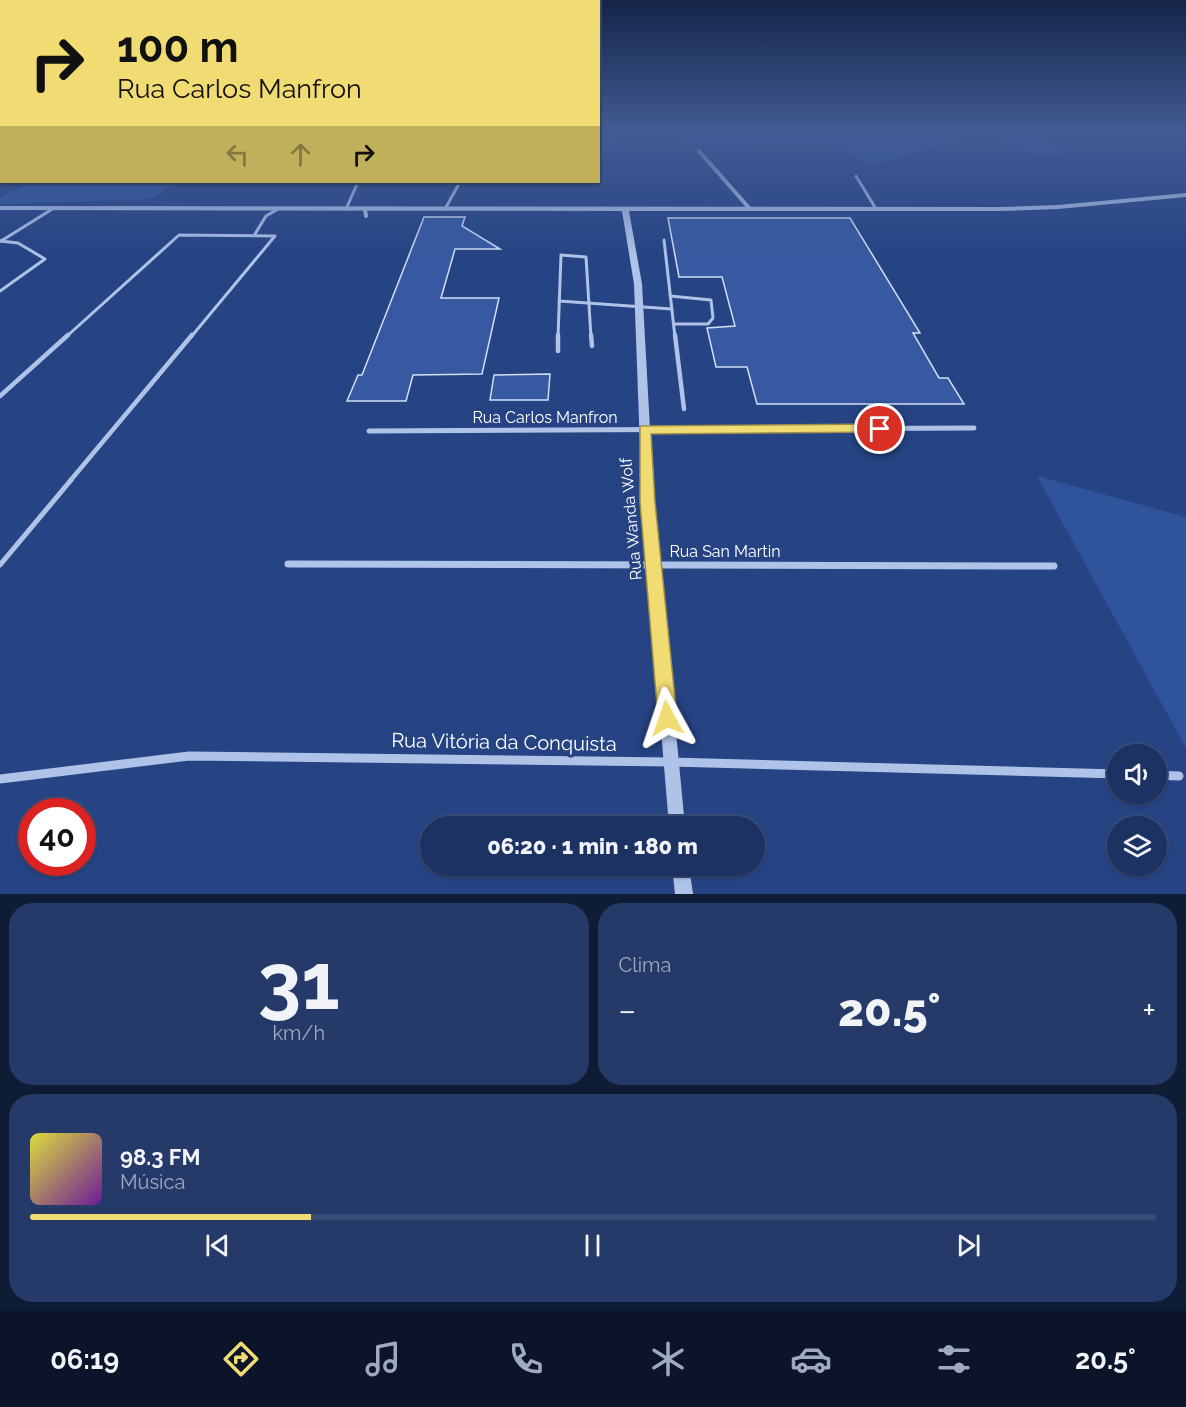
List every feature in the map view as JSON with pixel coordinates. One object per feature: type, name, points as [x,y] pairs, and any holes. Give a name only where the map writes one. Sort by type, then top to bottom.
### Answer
[{"type":"street","points":[[718,173],[750,209]]},
{"type":"street","points":[[0,208],[346,209],[366,213],[445,209],[1029,208],[1186,195]]},
{"type":"street","name":"Rua Wanda Wolf","points":[[625,208],[639,307],[648,502],[676,816]]},
{"type":"street","name":"Rua Carlos Manfron","points":[[369,431],[974,428]]},
{"type":"street","name":"Rua San Martin","points":[[288,564],[1054,566]]},
{"type":"street","name":"Rua Vitória da Conquista","points":[[0,779],[17,775],[189,756],[671,762],[1107,774]]},
{"type":"street","points":[[1167,776],[1179,776]]},
{"type":"street","points":[[682,876],[684,894]]},
{"type":"lane","points":[[856,176],[876,209]]},
{"type":"lane","points":[[346,209],[358,183]]},
{"type":"lane","points":[[445,209],[459,183]]},
{"type":"lane","points":[[0,241],[54,208]]},
{"type":"lane","points":[[255,234],[267,216],[278,209]]},
{"type":"lane","points":[[0,396],[179,236],[255,234],[275,236],[0,565]]},
{"type":"lane","points":[[664,240],[684,410]]},
{"type":"lane","points":[[0,241],[18,243],[45,259],[0,291]]},
{"type":"lane","points":[[558,351],[561,255],[586,257],[591,303],[592,346]]},
{"type":"lane","points":[[670,296],[711,300],[713,318],[708,324],[674,324]]},
{"type":"lane","points":[[559,301],[672,309]]},
{"type":"shaded area","points":[[26,183],[175,183],[151,199],[0,204],[0,198]]},
{"type":"shaded area","points":[[1037,476],[1186,517],[1186,748]]},
{"type":"building","points":[[424,217],[465,217],[462,226],[500,249],[455,249],[441,298],[499,298],[482,374],[413,375],[406,401],[347,401],[358,375],[362,375]]},
{"type":"building","points":[[668,218],[850,218],[920,333],[913,333],[939,378],[948,378],[964,404],[757,404],[747,367],[716,367],[707,328],[735,326],[722,277],[679,277]]},
{"type":"building","points":[[550,374],[548,400],[490,400],[494,375]]},
{"type":"route","points":[[667,718],[648,502],[645,430],[880,429]]}]
